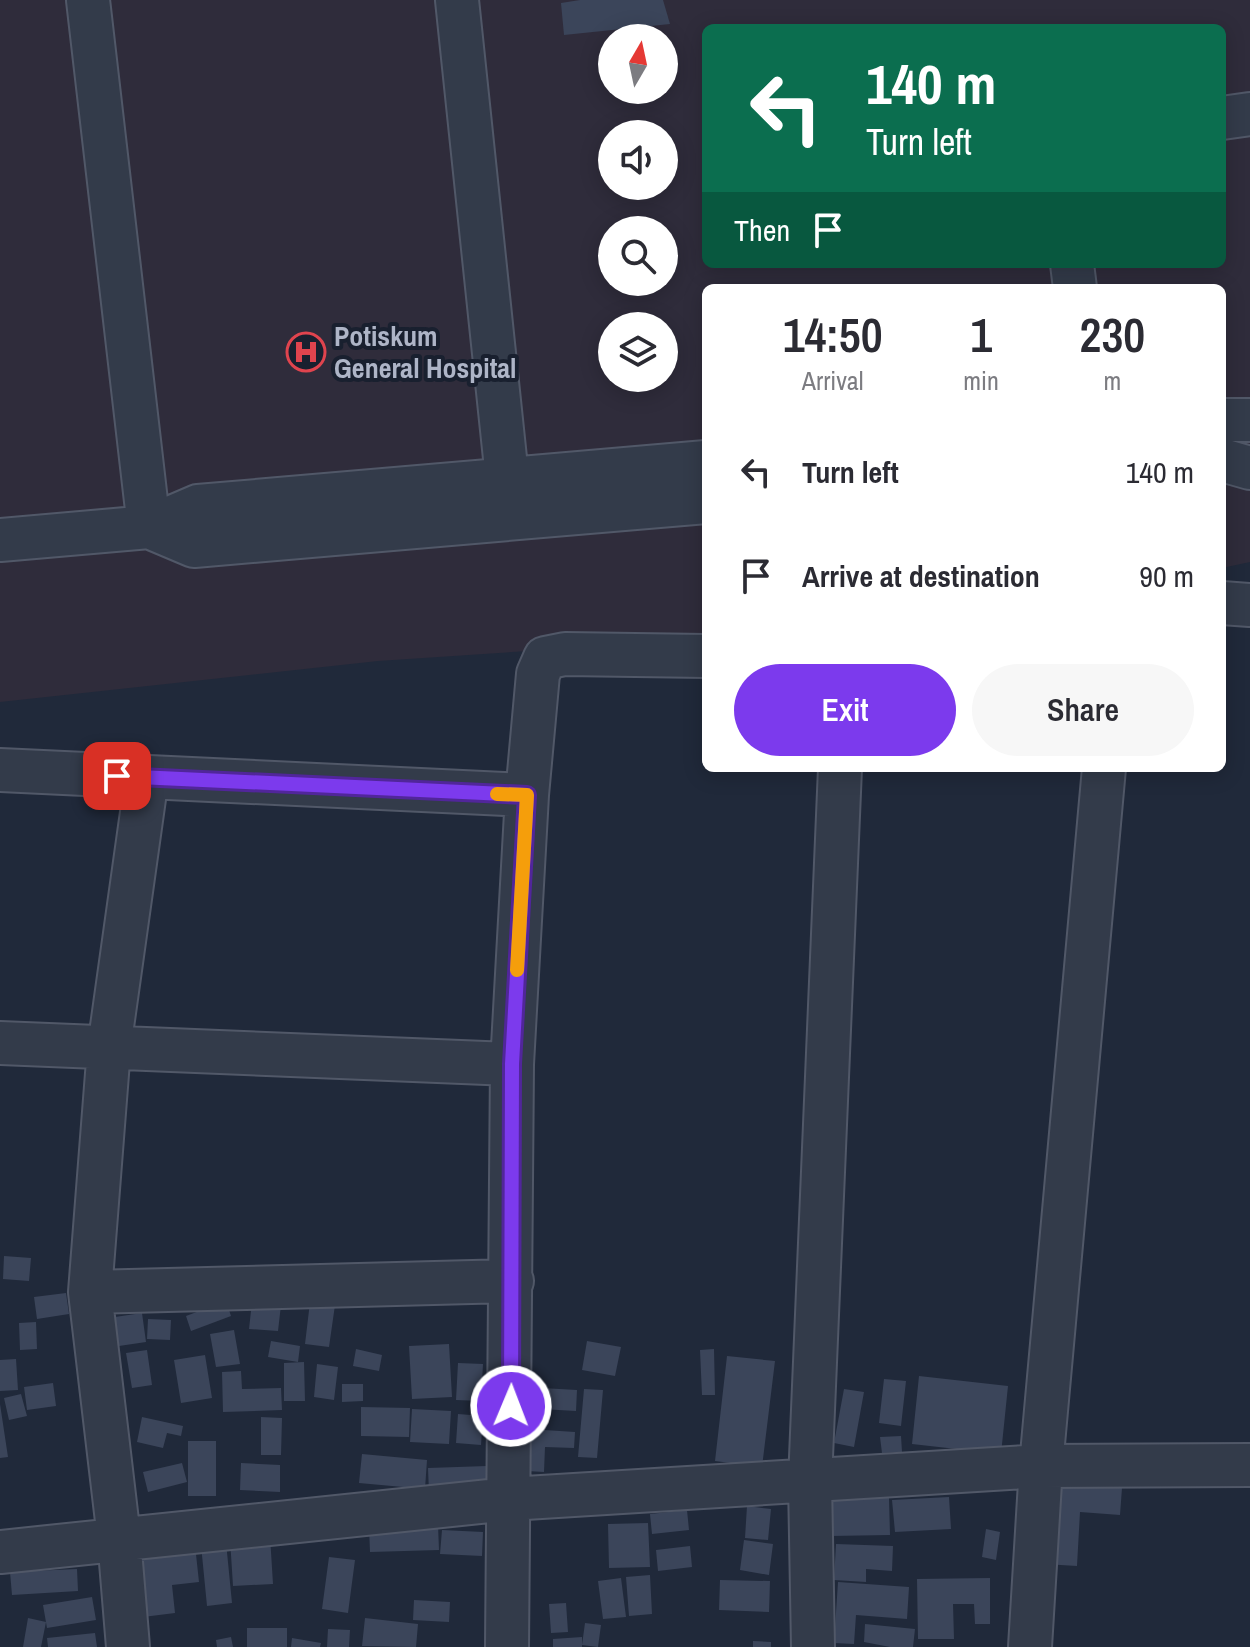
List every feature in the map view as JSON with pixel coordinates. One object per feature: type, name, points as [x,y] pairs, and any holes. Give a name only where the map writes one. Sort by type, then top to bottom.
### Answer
[{"type":"street","points":[[88,0],[149,527]]},
{"type":"street","points":[[457,0],[509,499]]},
{"type":"street","points":[[1226,117],[1250,114]]},
{"type":"street","points":[[1226,420],[1250,420]]},
{"type":"street","points":[[1226,461],[1250,468]]},
{"type":"street","points":[[0,540],[149,527],[194,546],[509,499],[702,463]]},
{"type":"street","points":[[509,499],[702,502]]},
{"type":"street","points":[[1226,603],[1250,605]]},
{"type":"street","points":[[507,1647],[512,1064],[527,795],[538,674],[545,658],[565,654],[702,656]]},
{"type":"street","points":[[0,770],[527,795]]},
{"type":"street","points":[[813,1647],[810,1481],[840,772]]},
{"type":"street","points":[[1030,1647],[1041,1466],[1104,772]]},
{"type":"street","points":[[128,1647],[119,1538],[90,1292],[109,1048],[147,777]]},
{"type":"street","points":[[0,1043],[512,1064]]},
{"type":"street","points":[[90,1292],[512,1281]]},
{"type":"street","points":[[0,1552],[509,1499],[1041,1466],[1250,1465]]},
{"type":"shaded area","name":"Potiskum General Hospital","points":[[0,0],[1250,0],[1250,562],[1226,567],[1226,284],[702,284],[702,639],[378,661],[0,702]]},
{"type":"building","points":[[580,0],[663,0],[670,24],[598,24],[598,31],[564,35],[561,3]]},
{"type":"building","points":[[4,1256],[31,1258],[29,1281],[3,1279]]},
{"type":"building","points":[[66,1293],[69,1314],[37,1319],[34,1297]]},
{"type":"building","points":[[226,1301],[231,1316],[191,1331],[186,1316]]},
{"type":"building","points":[[252,1302],[281,1305],[278,1331],[249,1329]]},
{"type":"building","points":[[310,1302],[335,1305],[329,1347],[305,1344]]},
{"type":"building","points":[[142,1313],[146,1342],[119,1346],[115,1317]]},
{"type":"building","points":[[148,1319],[171,1320],[170,1340],[147,1339]]},
{"type":"building","points":[[36,1322],[37,1349],[20,1350],[19,1323]]},
{"type":"building","points":[[234,1330],[240,1364],[216,1367],[210,1334]]},
{"type":"building","points":[[271,1341],[300,1346],[298,1362],[268,1357]]},
{"type":"building","points":[[587,1341],[621,1347],[615,1376],[582,1370]]},
{"type":"building","points":[[449,1344],[452,1397],[412,1399],[409,1346]]},
{"type":"building","points":[[356,1349],[382,1355],[379,1371],[353,1366]]},
{"type":"building","points":[[714,1349],[715,1395],[702,1395],[700,1350]]},
{"type":"building","points":[[147,1350],[152,1385],[132,1388],[126,1353]]},
{"type":"building","points":[[205,1355],[212,1398],[181,1403],[174,1360]]},
{"type":"building","points":[[727,1356],[775,1361],[762,1467],[715,1461]]},
{"type":"building","points":[[16,1359],[18,1390],[0,1391],[0,1360]]},
{"type":"building","points":[[304,1362],[305,1401],[284,1401],[284,1363]]},
{"type":"building","points":[[458,1363],[483,1364],[481,1401],[456,1400]]},
{"type":"building","points":[[317,1364],[338,1367],[334,1400],[314,1397]]},
{"type":"building","points":[[241,1371],[242,1389],[281,1388],[282,1410],[223,1412],[222,1372]]},
{"type":"building","points":[[919,1376],[1008,1386],[1001,1454],[912,1444]]},
{"type":"building","points":[[884,1379],[906,1381],[901,1426],[879,1423]]},
{"type":"building","points":[[53,1383],[56,1406],[27,1410],[24,1387]]},
{"type":"building","points":[[342,1384],[363,1384],[363,1401],[342,1402]]},
{"type":"building","points":[[542,1388],[577,1390],[576,1411],[541,1409]]},
{"type":"building","points":[[584,1389],[603,1390],[597,1458],[578,1457]]},
{"type":"building","points":[[844,1389],[864,1392],[854,1447],[834,1443]]},
{"type":"building","points":[[21,1394],[27,1416],[9,1420],[4,1398]]},
{"type":"building","points":[[0,1404],[8,1457],[0,1458]]},
{"type":"building","points":[[361,1407],[410,1408],[409,1437],[361,1436]]},
{"type":"building","points":[[412,1409],[451,1411],[449,1444],[410,1442]]},
{"type":"building","points":[[458,1414],[483,1416],[481,1445],[456,1443]]},
{"type":"building","points":[[142,1417],[183,1426],[181,1436],[167,1433],[163,1448],[137,1442]]},
{"type":"building","points":[[261,1417],[282,1418],[281,1455],[261,1455]]},
{"type":"building","points":[[529,1429],[575,1432],[574,1448],[545,1447],[544,1472],[527,1471]]},
{"type":"building","points":[[901,1436],[902,1452],[882,1453],[880,1437]]},
{"type":"building","points":[[188,1441],[216,1441],[216,1496],[188,1496]]},
{"type":"building","points":[[362,1454],[427,1460],[425,1489],[359,1483]]},
{"type":"building","points":[[182,1463],[187,1482],[148,1492],[143,1472]]},
{"type":"building","points":[[241,1463],[280,1465],[280,1492],[240,1490]]},
{"type":"building","points":[[487,1466],[488,1490],[429,1493],[428,1468]]},
{"type":"building","points":[[1051,1483],[1122,1488],[1120,1515],[1080,1512],[1077,1566],[1044,1564]]},
{"type":"building","points":[[949,1497],[951,1529],[895,1532],[892,1500]]},
{"type":"building","points":[[889,1498],[890,1535],[830,1536],[830,1499]]},
{"type":"building","points":[[747,1506],[771,1509],[768,1540],[745,1538]]},
{"type":"building","points":[[687,1510],[689,1530],[652,1534],[650,1514]]},
{"type":"building","points":[[648,1523],[650,1567],[609,1568],[608,1524]]},
{"type":"building","points":[[438,1525],[439,1550],[370,1552],[369,1527]]},
{"type":"building","points":[[986,1529],[1000,1532],[996,1560],[982,1557]]},
{"type":"building","points":[[442,1530],[483,1532],[482,1556],[440,1554]]},
{"type":"building","points":[[270,1536],[273,1584],[233,1586],[230,1539]]},
{"type":"building","points":[[744,1540],[773,1544],[769,1575],[740,1570]]},
{"type":"building","points":[[226,1542],[232,1603],[207,1606],[201,1545]]},
{"type":"building","points":[[836,1544],[893,1546],[892,1571],[866,1569],[866,1582],[834,1580]]},
{"type":"building","points":[[195,1545],[199,1582],[172,1585],[175,1613],[143,1617],[136,1552]]},
{"type":"building","points":[[690,1546],[692,1567],[658,1571],[656,1550]]},
{"type":"building","points":[[329,1557],[355,1560],[348,1613],[322,1609]]},
{"type":"building","points":[[77,1569],[78,1591],[12,1595],[10,1572]]},
{"type":"building","points":[[650,1575],[652,1614],[629,1616],[626,1577]]},
{"type":"building","points":[[621,1578],[626,1617],[603,1619],[598,1581]]},
{"type":"building","points":[[990,1578],[990,1624],[975,1624],[974,1604],[953,1604],[954,1639],[918,1639],[917,1579]]},
{"type":"building","points":[[720,1580],[770,1581],[769,1612],[719,1610]]},
{"type":"building","points":[[838,1582],[909,1587],[907,1619],[856,1615],[854,1644],[834,1643]]},
{"type":"building","points":[[92,1597],[96,1620],[47,1628],[43,1605]]},
{"type":"building","points":[[414,1600],[450,1602],[449,1622],[413,1620]]},
{"type":"building","points":[[566,1603],[568,1632],[551,1633],[549,1604]]},
{"type":"building","points":[[28,1618],[46,1622],[41,1647],[23,1647]]},
{"type":"building","points":[[365,1618],[418,1624],[416,1647],[362,1646]]},
{"type":"building","points":[[585,1623],[601,1625],[598,1647],[582,1645]]},
{"type":"building","points":[[865,1624],[915,1629],[913,1647],[864,1642]]},
{"type":"building","points":[[247,1628],[287,1628],[287,1647],[247,1647]]},
{"type":"building","points":[[328,1629],[350,1630],[349,1647],[327,1647]]},
{"type":"building","points":[[95,1633],[97,1647],[48,1647],[47,1638]]},
{"type":"building","points":[[231,1637],[233,1647],[217,1647],[216,1640]]},
{"type":"building","points":[[582,1637],[582,1647],[553,1647],[553,1639]]},
{"type":"building","points":[[292,1638],[321,1643],[320,1647],[291,1647]]},
{"type":"building","points":[[753,1641],[771,1642],[771,1647],[753,1647]]},
{"type":"slow traffic","points":[[497,794],[527,795],[517,970]]},
{"type":"place","name":"Potiskum General Hospital","points":[[306,352]]},
{"type":"route","points":[[117,776],[527,795],[512,1064],[511,1406]]}]
